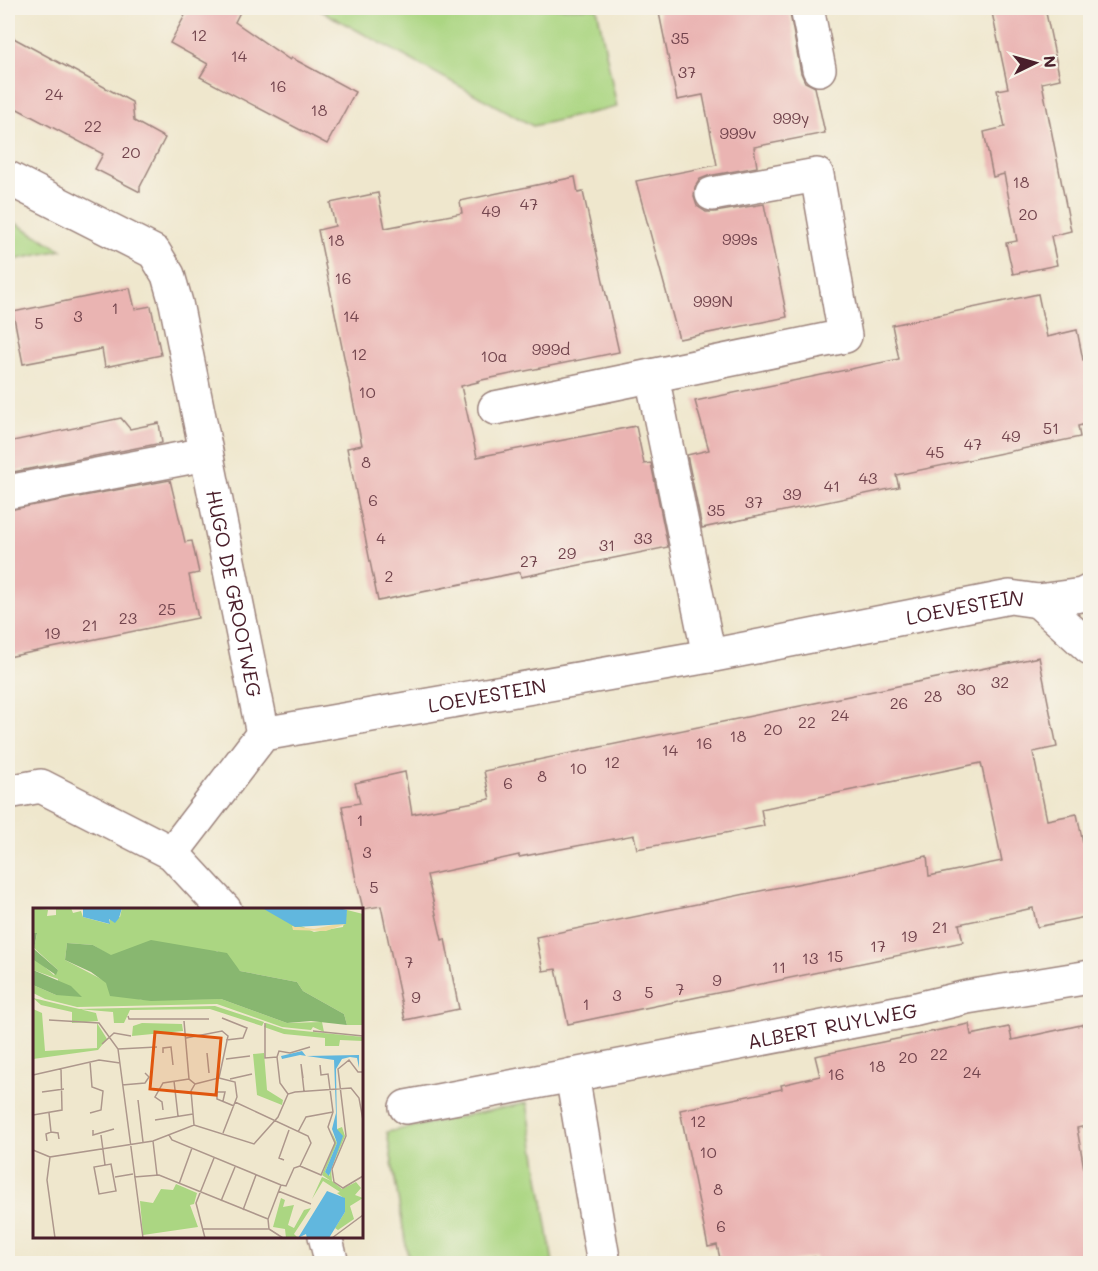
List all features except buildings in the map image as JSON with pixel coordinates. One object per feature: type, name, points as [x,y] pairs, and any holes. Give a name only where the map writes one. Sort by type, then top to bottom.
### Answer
[{"type":"street","points":[[807,8],[819,69]]},
{"type":"street","points":[[495,408],[845,336],[817,175],[712,194]]},
{"type":"street","name":"HUGO DE GROOTWEG","points":[[8,178],[154,252],[168,275],[176,303],[263,734]]},
{"type":"street","points":[[652,376],[709,656]]},
{"type":"street","points":[[8,492],[206,454]]},
{"type":"street","name":"LOEVESTEIN","points":[[263,734],[709,656],[1010,597],[1038,601],[1082,595],[1090,591]]},
{"type":"street","points":[[1038,601],[1090,648]]},
{"type":"street","points":[[172,853],[263,734]]},
{"type":"street","points":[[8,792],[41,786],[172,853],[224,908]]},
{"type":"street","name":"ALBERT RUYLWEG","points":[[406,1107],[917,1009],[967,997],[1090,977]]},
{"type":"street","points":[[572,1075],[604,1263]]},
{"type":"street","points":[[326,1238],[332,1263]]},
{"type":"green space","points":[[316,8],[597,8],[617,107],[533,126]]},
{"type":"green space","points":[[8,219],[62,250],[8,261]]},
{"type":"green space","points":[[527,1103],[553,1263],[409,1263],[387,1132]]}]
